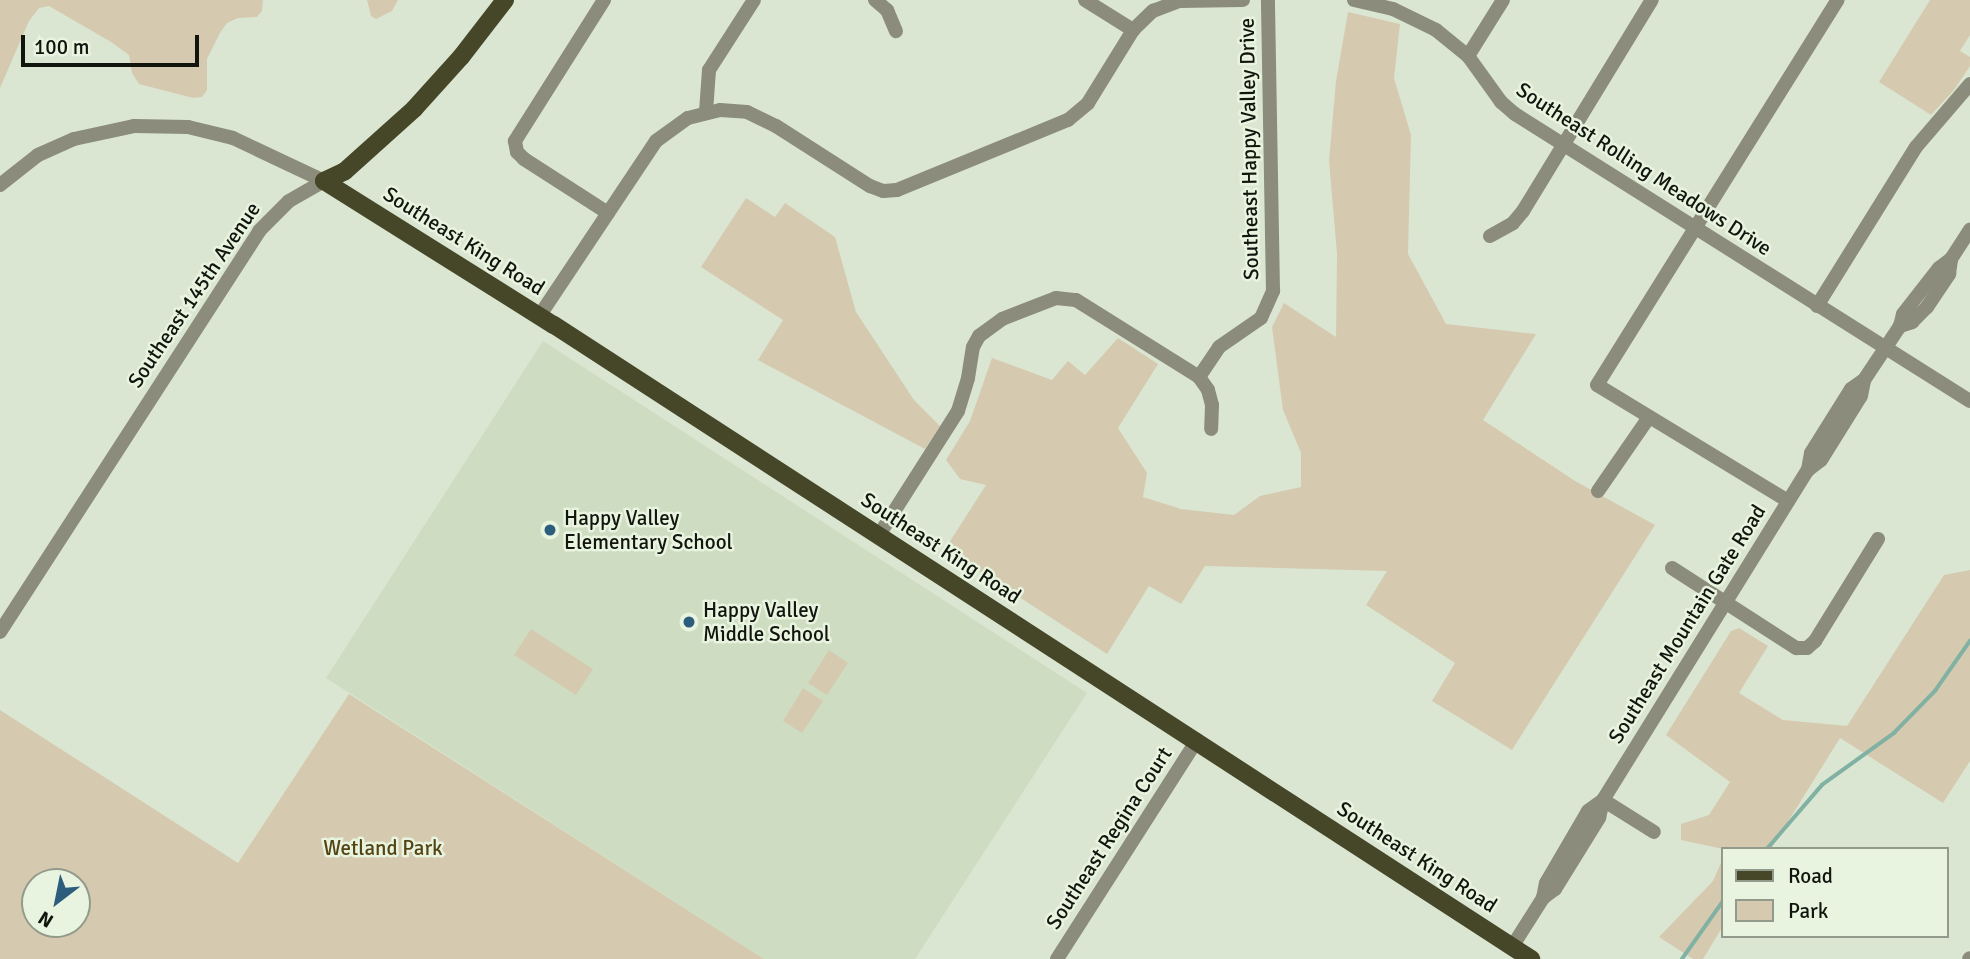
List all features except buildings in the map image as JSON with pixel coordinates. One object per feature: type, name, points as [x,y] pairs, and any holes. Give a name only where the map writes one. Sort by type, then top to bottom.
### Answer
[{"type":"main road","name":"Southeast 145th Avenue","points":[[324,181],[345,171],[407,116],[456,63],[505,0]]},
{"type":"main road","name":"Southeast King Road","points":[[324,181],[540,315],[1531,959]]},
{"type":"street","points":[[604,0],[514,141],[517,152],[524,159],[608,213]]},
{"type":"street","points":[[706,112],[709,70],[754,0]]},
{"type":"street","points":[[875,0],[887,9],[896,32]]},
{"type":"street","points":[[1085,0],[1133,30]]},
{"type":"street","points":[[540,315],[656,141],[671,127],[706,112],[733,111],[762,118],[870,186],[883,191],[897,190],[1068,120],[1088,103],[1133,30],[1153,10],[1164,5],[1243,0]]},
{"type":"street","name":"Southeast Happy Valley Drive","points":[[1199,377],[1219,347],[1261,318],[1273,291],[1268,0]]},
{"type":"street","name":"Southeast Rolling Meadows Drive","points":[[1354,0],[1380,5],[1436,30],[1468,56],[1501,102],[1695,229],[1970,401]]},
{"type":"street","points":[[1468,56],[1503,0]]},
{"type":"street","points":[[1490,236],[1513,223],[1523,211],[1652,0]]},
{"type":"street","points":[[1788,501],[1597,385],[1838,0]]},
{"type":"street","points":[[1817,306],[1916,147],[1970,85]]},
{"type":"street","points":[[0,185],[38,155],[74,139],[105,130],[160,125],[188,127],[233,138],[324,181]]},
{"type":"street","name":"Southeast 145th Avenue","points":[[0,632],[259,230],[289,201],[324,181]]},
{"type":"street","name":"Southeast Mountain Gate Road","points":[[1512,947],[1544,898],[1546,883],[1588,811],[1603,800],[1808,470],[1811,453],[1851,389],[1864,380],[1900,326],[1912,322],[1927,307],[1949,274],[1951,259],[1970,230]]},
{"type":"street","points":[[880,535],[958,411],[978,336],[1013,313],[1056,298],[1076,300],[1199,377],[1208,390],[1212,405],[1211,429]]},
{"type":"street","points":[[1598,491],[1648,417]]},
{"type":"street","points":[[1672,568],[1796,648],[1807,648],[1815,641],[1878,539]]},
{"type":"street","name":"Southeast Regina Court","points":[[1057,959],[1197,740]]},
{"type":"street","points":[[1603,800],[1654,832]]},
{"type":"shaded area","points":[[543,341],[1087,693],[915,959],[764,959],[326,678]]},
{"type":"green space","points":[[0,0],[263,0],[262,11],[257,17],[238,18],[227,23],[207,59],[207,90],[202,97],[193,98],[139,84],[132,73],[129,55],[49,6],[39,8],[29,21],[0,88]]},
{"type":"green space","points":[[367,0],[398,0],[392,11],[376,19],[371,16]]},
{"type":"green space","points":[[1930,0],[1970,0],[1970,35],[1960,51],[1970,57],[1970,66],[1954,90],[1931,115],[1879,82]]},
{"type":"green space","points":[[1348,12],[1400,24],[1394,78],[1411,135],[1408,254],[1446,324],[1536,334],[1483,420],[1575,481],[1655,525],[1512,750],[1432,701],[1455,663],[1366,605],[1387,571],[1205,566],[1181,604],[1149,586],[1107,654],[945,549],[986,485],[960,479],[946,460],[970,421],[992,358],[1052,380],[1068,361],[1085,375],[1118,338],[1158,364],[1118,428],[1147,473],[1143,497],[1181,509],[1234,515],[1260,496],[1301,487],[1301,453],[1283,410],[1272,327],[1284,303],[1336,337],[1337,254],[1329,161],[1336,81]]},
{"type":"green space","points":[[746,198],[775,217],[785,203],[835,237],[856,312],[914,400],[940,426],[925,449],[758,360],[783,320],[701,267]]},
{"type":"green space","points":[[1970,570],[1970,761],[1943,803],[1840,738],[1772,847],[1722,849],[1681,840],[1681,824],[1709,815],[1730,782],[1666,735],[1731,631],[1739,628],[1768,646],[1739,693],[1783,720],[1847,726],[1944,575]]},
{"type":"green space","points":[[531,629],[593,669],[576,695],[514,655]]},
{"type":"green space","points":[[829,650],[848,663],[827,695],[808,683]]},
{"type":"green space","points":[[803,688],[823,701],[802,733],[783,721]]},
{"type":"green space","name":"Wetland Park","points":[[349,694],[764,959],[0,959],[0,710],[238,863]]},
{"type":"green space","points":[[1722,860],[1722,928],[1703,959],[1693,959],[1659,937],[1713,881]]},
{"type":"waterway","points":[[1769,847],[1822,785],[1894,733],[1935,691],[1970,641]]},
{"type":"waterway","points":[[1682,959],[1722,902]]},
{"type":"place","name":"Happy Valley Elementary School","points":[[550,530]]},
{"type":"place","name":"Happy Valley Middle School","points":[[689,622]]}]
